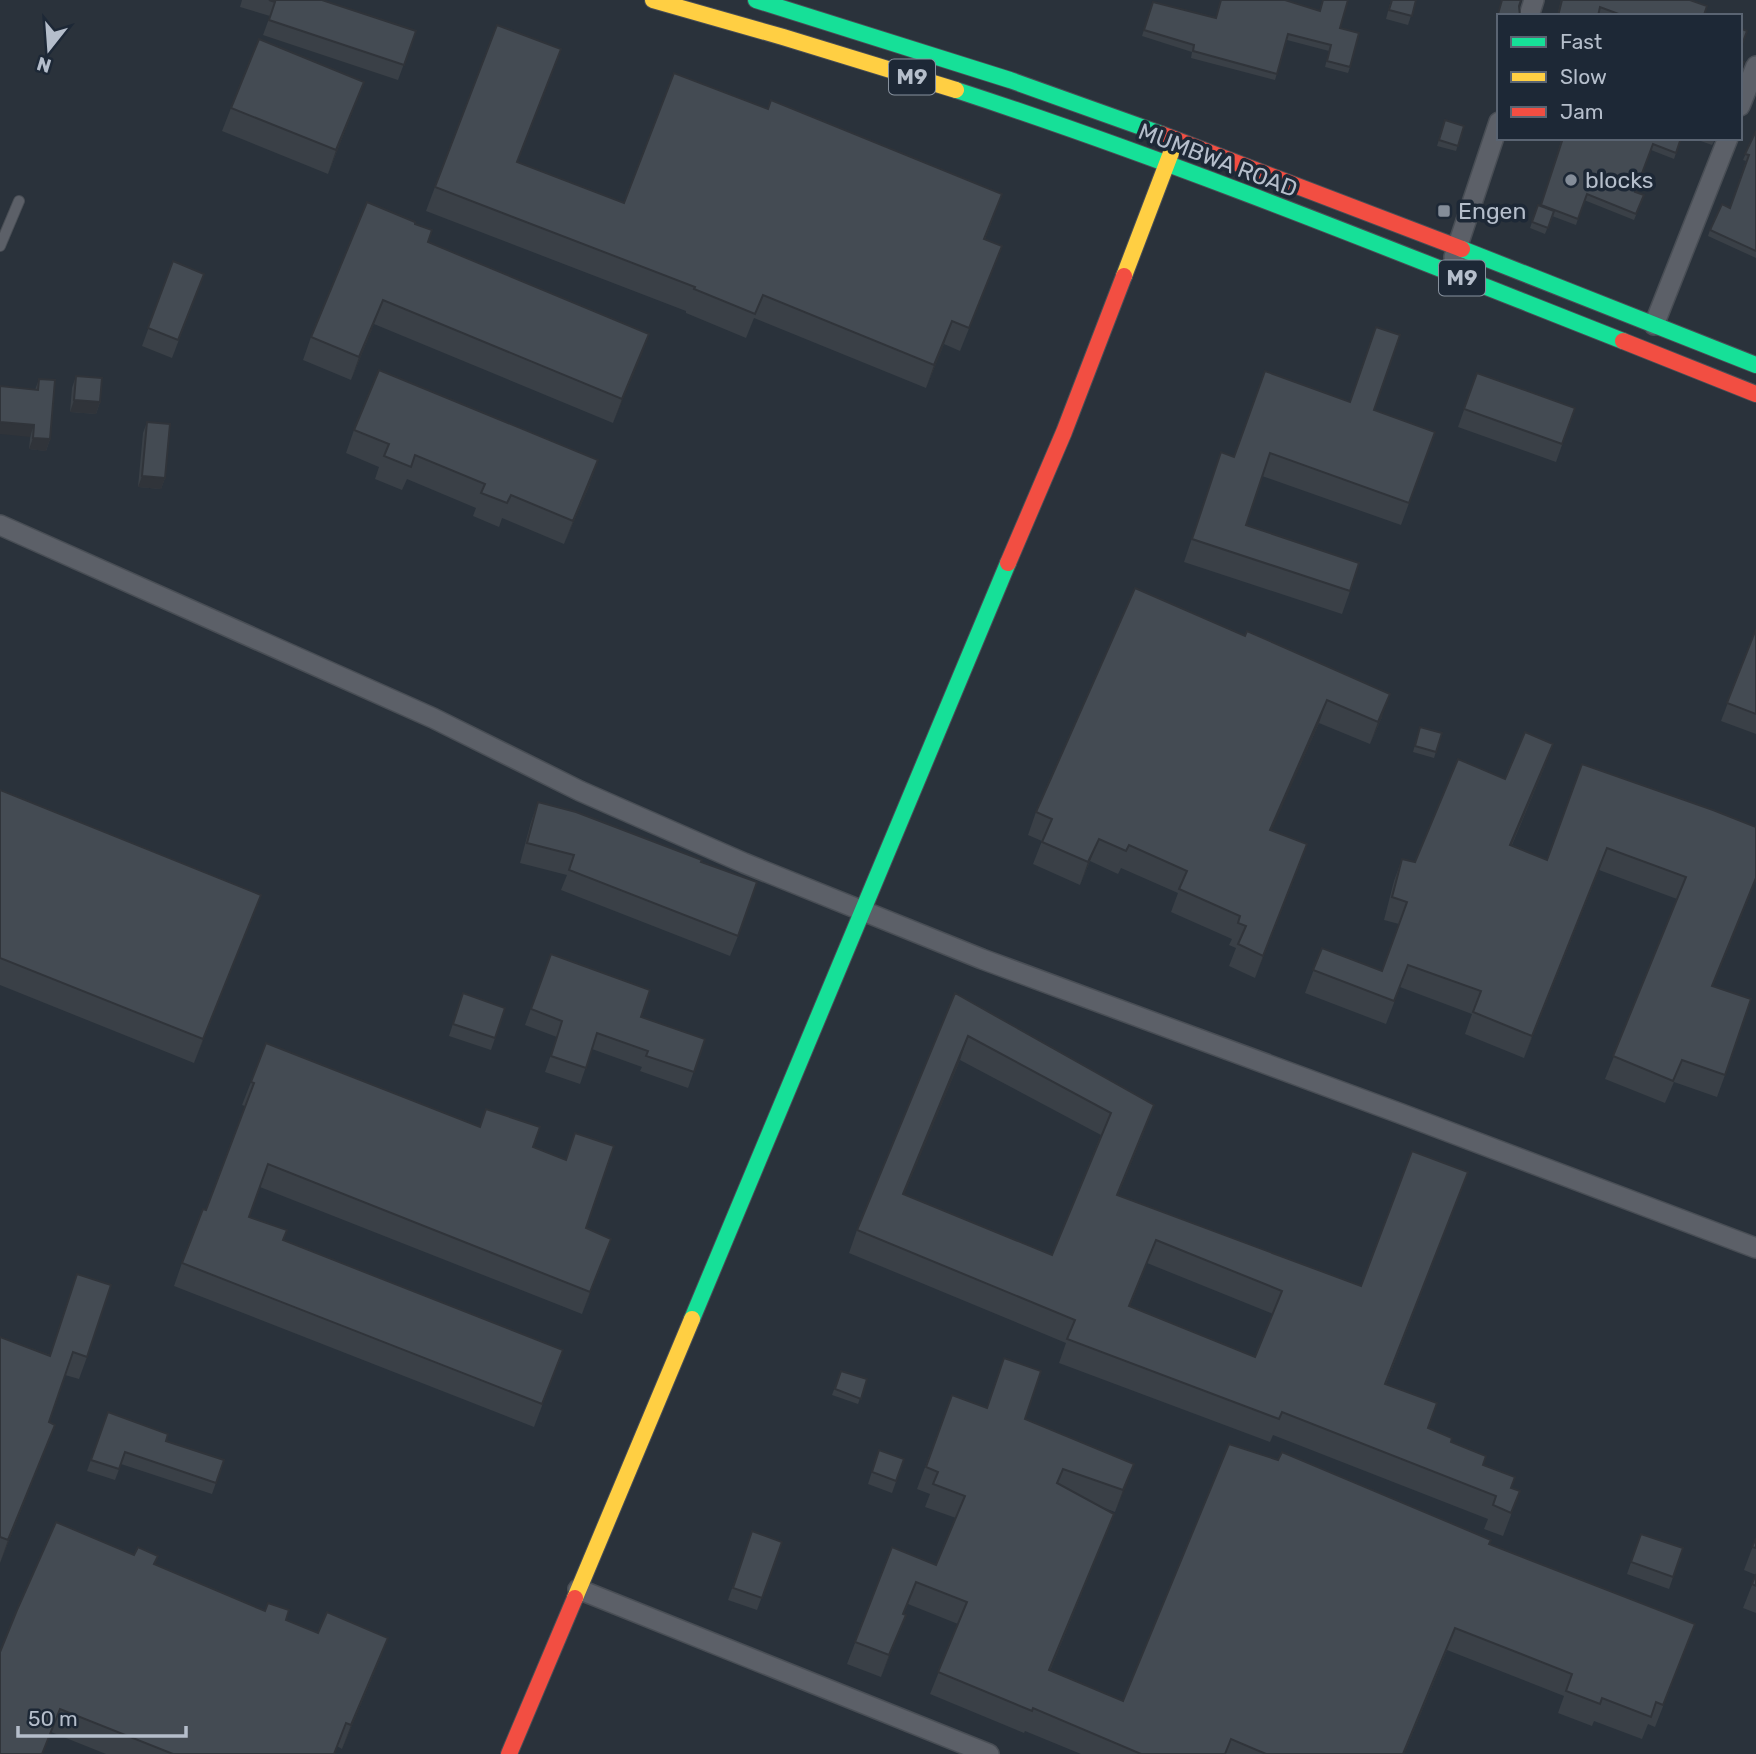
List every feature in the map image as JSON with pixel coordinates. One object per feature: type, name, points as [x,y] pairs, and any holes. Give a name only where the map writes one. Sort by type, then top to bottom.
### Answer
[{"type":"main road","name":"MUMBWA ROAD","points":[[653,0],[877,66],[1168,164],[1756,394]]},
{"type":"main road","name":"MUMBWA ROAD","points":[[756,0],[886,38],[1176,140],[1458,247],[1756,365]]},
{"type":"main road","points":[[509,1754],[1068,421],[1176,140]]},
{"type":"street","points":[[1742,101],[1756,66]]},
{"type":"street","points":[[1448,272],[1497,128]]},
{"type":"street","points":[[1654,325],[1727,140]]},
{"type":"street","points":[[0,525],[433,718],[580,791],[744,863],[982,959],[1756,1248]]},
{"type":"street","points":[[578,1589],[989,1754]]},
{"type":"lane","points":[[0,246],[19,201]]},
{"type":"building","points":[[269,0],[322,0],[416,31],[404,65],[269,20],[275,2]]},
{"type":"building","points":[[1221,0],[1285,0],[1320,11],[1323,0],[1348,0],[1340,28],[1359,33],[1350,67],[1327,61],[1331,45],[1288,34],[1277,74],[1193,51],[1194,45],[1144,30],[1153,2],[1216,18]]},
{"type":"building","points":[[1392,0],[1416,0],[1412,16],[1389,10]]},
{"type":"building","points":[[1502,0],[1521,0],[1520,14],[1498,14]]},
{"type":"building","points":[[1562,0],[1690,0],[1707,6],[1704,14],[1619,14],[1600,7],[1598,14],[1558,14]]},
{"type":"building","points":[[497,25],[561,49],[517,162],[624,203],[674,73],[768,109],[771,100],[1002,194],[984,239],[1002,246],[969,328],[952,321],[934,365],[763,295],[755,314],[694,289],[695,287],[435,187]]},
{"type":"building","points":[[1742,29],[1747,31],[1742,45]]},
{"type":"building","points":[[259,39],[364,82],[336,150],[231,108]]},
{"type":"building","points":[[1445,120],[1464,126],[1458,146],[1439,140]]},
{"type":"building","points":[[1756,131],[1756,251],[1710,230],[1722,204],[1730,208],[1749,155],[1745,154]]},
{"type":"building","points":[[1562,140],[1680,140],[1676,153],[1653,144],[1635,192],[1644,195],[1636,214],[1587,194],[1578,219],[1541,205]]},
{"type":"building","points":[[367,202],[432,230],[428,242],[649,334],[622,399],[383,300],[359,357],[311,337]]},
{"type":"building","points":[[1538,205],[1554,211],[1548,228],[1532,222]]},
{"type":"building","points":[[173,261],[204,274],[178,340],[148,328]]},
{"type":"building","points":[[1376,327],[1400,335],[1374,410],[1435,432],[1409,503],[1270,453],[1246,525],[1359,563],[1350,591],[1192,539],[1221,452],[1234,457],[1265,371],[1350,402]]},
{"type":"building","points":[[379,370],[598,460],[573,521],[511,495],[507,503],[481,493],[485,484],[415,455],[411,467],[384,456],[389,444],[354,430]]},
{"type":"building","points":[[1477,373],[1575,408],[1562,444],[1464,409]]},
{"type":"building","points":[[76,376],[102,378],[100,402],[74,400]]},
{"type":"building","points":[[39,379],[55,380],[50,439],[33,438],[34,425],[0,422],[0,386],[38,390]]},
{"type":"building","points":[[147,422],[170,424],[165,478],[142,476]]},
{"type":"building","points":[[1135,588],[1245,636],[1247,631],[1390,694],[1378,722],[1327,700],[1270,830],[1307,844],[1263,956],[1238,944],[1246,926],[1238,923],[1240,916],[1179,889],[1187,871],[1129,845],[1126,851],[1099,839],[1088,862],[1042,842],[1052,819],[1036,812]]},
{"type":"building","points":[[1756,629],[1756,714],[1727,703]]},
{"type":"building","points":[[1420,727],[1442,733],[1436,752],[1415,746]]},
{"type":"building","points":[[1525,732],[1553,744],[1510,845],[1547,860],[1582,764],[1756,827],[1756,878],[1712,986],[1751,999],[1725,1075],[1682,1060],[1673,1081],[1613,1056],[1686,877],[1607,848],[1532,1036],[1473,1012],[1481,991],[1408,965],[1394,1001],[1313,970],[1322,948],[1382,971],[1407,902],[1392,897],[1402,859],[1415,862],[1458,759],[1505,779]]},
{"type":"building","points":[[0,790],[261,895],[203,1039],[0,958]]},
{"type":"building","points":[[538,802],[576,812],[757,882],[738,936],[569,870],[574,855],[527,843]]},
{"type":"building","points":[[551,954],[650,990],[641,1017],[705,1039],[694,1072],[646,1056],[648,1051],[597,1033],[586,1068],[551,1056],[562,1021],[531,1009]]},
{"type":"building","points":[[463,993],[505,1008],[495,1038],[453,1024]]},
{"type":"building","points":[[955,993],[1154,1105],[1117,1195],[1361,1286],[1412,1151],[1468,1172],[1385,1384],[1437,1403],[1428,1428],[1452,1438],[1451,1442],[1486,1456],[1483,1465],[1515,1477],[1511,1488],[1520,1491],[1511,1513],[1493,1505],[1496,1496],[1282,1412],[1279,1419],[1067,1339],[1075,1320],[857,1230]],"holes":[[[968,1036],[1111,1113],[1052,1255],[903,1194]],[[1156,1240],[1282,1291],[1255,1357],[1129,1306]]]},
{"type":"building","points":[[266,1043],[480,1127],[486,1109],[540,1127],[533,1147],[566,1160],[575,1133],[614,1146],[586,1228],[611,1239],[590,1292],[268,1164],[249,1217],[287,1230],[283,1240],[563,1350],[542,1404],[182,1263],[203,1209],[206,1210],[254,1083],[251,1082]]},
{"type":"building","points":[[77,1274],[111,1285],[87,1357],[73,1352],[49,1422],[55,1425],[8,1540],[0,1537],[0,1337],[50,1356]]},
{"type":"building","points":[[1004,1358],[1041,1371],[1025,1419],[1134,1464],[1123,1490],[1063,1469],[1057,1483],[1114,1514],[1049,1670],[1123,1701],[1229,1444],[1278,1460],[1282,1452],[1491,1540],[1489,1544],[1695,1624],[1663,1705],[1656,1702],[1651,1717],[1602,1698],[1600,1704],[1566,1691],[1572,1674],[1455,1628],[1403,1754],[1266,1754],[1231,1739],[1225,1754],[1141,1754],[1033,1708],[1032,1711],[938,1672],[967,1602],[916,1582],[889,1655],[855,1642],[892,1547],[936,1565],[965,1496],[933,1484],[938,1472],[926,1467],[952,1395],[987,1408]]},
{"type":"building","points":[[841,1371],[867,1379],[861,1399],[835,1389]]},
{"type":"building","points":[[108,1412],[168,1434],[166,1441],[224,1460],[216,1483],[125,1452],[119,1469],[91,1460]]},
{"type":"building","points":[[879,1450],[904,1459],[896,1481],[872,1472]]},
{"type":"building","points":[[56,1522],[134,1555],[138,1547],[158,1556],[154,1564],[265,1611],[268,1603],[289,1610],[286,1620],[318,1633],[327,1612],[388,1638],[351,1725],[346,1723],[334,1754],[173,1754],[60,1709],[42,1754],[0,1754],[0,1652]]},
{"type":"building","points":[[752,1531],[782,1542],[762,1598],[733,1588]]},
{"type":"building","points":[[1641,1534],[1683,1548],[1673,1577],[1631,1562]]},
{"type":"traffic: fast","points":[[756,0],[1010,80],[1161,134]]},
{"type":"traffic: fast","points":[[956,90],[1208,179],[1623,341]]},
{"type":"traffic: fast","points":[[1462,249],[1756,365]]},
{"type":"traffic: fast","points":[[692,1319],[1008,563]]},
{"type":"traffic: slow","points":[[653,0],[956,90]]},
{"type":"traffic: slow","points":[[1124,276],[1174,145]]},
{"type":"traffic: slow","points":[[575,1598],[692,1319]]},
{"type":"traffic: jam","points":[[1161,134],[1462,249]]},
{"type":"traffic: jam","points":[[1008,563],[1064,432],[1124,276]]},
{"type":"traffic: jam","points":[[1623,341],[1756,394]]},
{"type":"traffic: jam","points":[[509,1754],[575,1598]]},
{"type":"place","name":"blocks","points":[[1571,180]]},
{"type":"place","name":"Engen","points":[[1444,211]]}]
